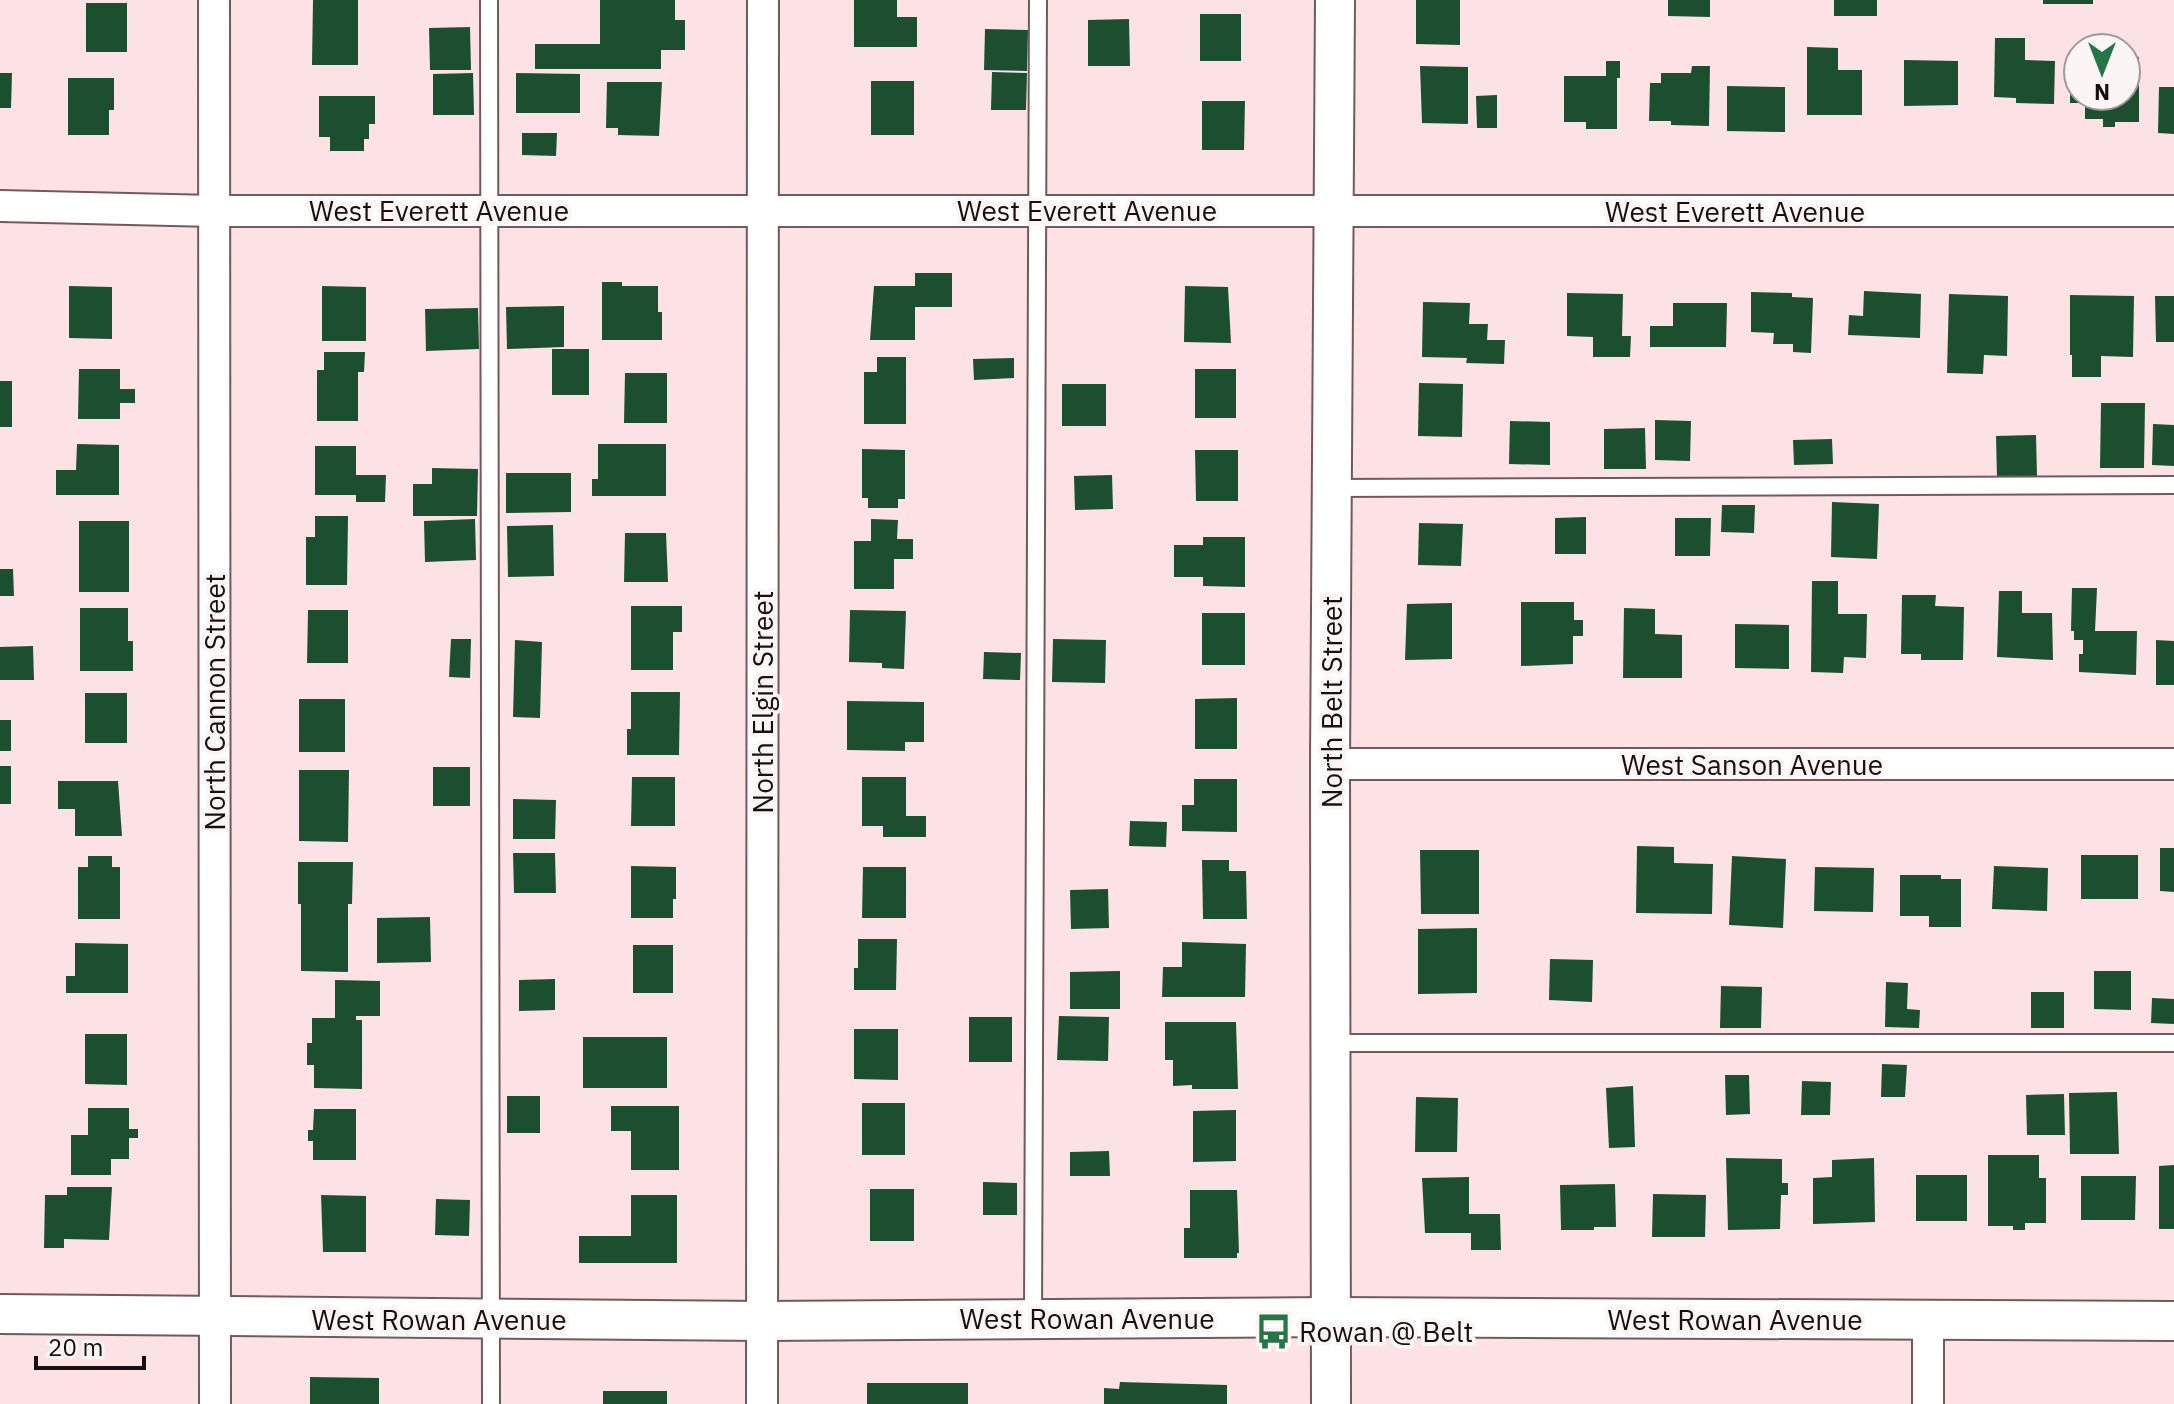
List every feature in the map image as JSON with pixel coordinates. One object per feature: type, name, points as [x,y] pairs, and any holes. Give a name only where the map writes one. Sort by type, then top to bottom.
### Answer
[{"type":"street","name":"North Cannon Street","points":[[214,0],[215,1404]]},
{"type":"street","name":"North Elgin Street","points":[[762,1404],[763,0]]},
{"type":"street","name":"North Belt Street","points":[[1331,1404],[1330,764],[1335,0]]},
{"type":"street","name":"West Everett Avenue","points":[[0,206],[214,211],[2174,211]]},
{"type":"street","name":"West Sanson Avenue","points":[[1330,764],[2174,764]]},
{"type":"street","name":"West Rowan Avenue","points":[[0,1314],[762,1321],[1331,1317],[2174,1321]]},
{"type":"street","points":[[1928,1319],[1928,1404]]},
{"type":"lane","points":[[489,0],[491,1404]]},
{"type":"lane","points":[[1033,1318],[1038,0]]},
{"type":"lane","points":[[1332,488],[2174,485]]},
{"type":"lane","points":[[1331,1043],[2174,1043]]},
{"type":"building","points":[[313,0],[358,0],[358,65],[312,65]]},
{"type":"building","points":[[600,0],[675,0],[675,20],[685,20],[685,50],[661,50],[661,69],[535,69],[535,44],[600,44]]},
{"type":"building","points":[[854,0],[897,0],[897,17],[917,17],[917,47],[854,47]]},
{"type":"building","points":[[1416,0],[1460,0],[1460,45],[1416,44]]},
{"type":"building","points":[[1668,0],[1710,0],[1710,17],[1668,16]]},
{"type":"building","points":[[1834,0],[1877,0],[1877,16],[1834,16]]},
{"type":"building","points":[[2043,0],[2093,0],[2093,4],[2043,4]]},
{"type":"building","points":[[86,3],[127,3],[127,52],[86,52]]},
{"type":"building","points":[[1200,14],[1241,14],[1241,61],[1200,61]]},
{"type":"building","points":[[1129,19],[1130,66],[1088,66],[1088,20]]},
{"type":"building","points":[[470,27],[471,70],[430,70],[429,28]]},
{"type":"building","points":[[985,29],[1028,30],[1027,71],[984,70]]},
{"type":"building","points":[[1995,38],[2025,38],[2025,60],[2055,61],[2054,104],[2016,103],[2016,98],[1994,97]]},
{"type":"building","points":[[1807,47],[1838,48],[1838,70],[1862,70],[1862,115],[1807,115]]},
{"type":"building","points":[[1904,60],[1958,61],[1958,105],[1904,106]]},
{"type":"building","points":[[1606,61],[1620,61],[1617,129],[1586,129],[1586,122],[1564,122],[1564,76],[1606,76]]},
{"type":"building","points":[[1420,66],[1468,67],[1468,124],[1422,123]]},
{"type":"building","points":[[1692,66],[1710,66],[1709,126],[1649,121],[1650,83],[1661,83],[1661,73],[1691,73]]},
{"type":"building","points":[[992,72],[1027,73],[1026,110],[991,110]]},
{"type":"building","points":[[0,73],[12,73],[11,108],[0,108]]},
{"type":"building","points":[[473,73],[474,115],[433,115],[433,74]]},
{"type":"building","points":[[516,73],[580,74],[580,113],[516,113]]},
{"type":"building","points":[[68,78],[114,78],[114,110],[109,110],[109,135],[68,135]]},
{"type":"building","points":[[871,81],[914,81],[914,135],[871,135]]},
{"type":"building","points":[[607,82],[662,82],[659,136],[618,135],[618,128],[606,128]]},
{"type":"building","points":[[1727,86],[1785,87],[1785,132],[1727,131]]},
{"type":"building","points":[[2159,87],[2174,87],[2174,134],[2158,133]]},
{"type":"building","points":[[1497,95],[1497,128],[1477,128],[1476,96]]},
{"type":"building","points":[[319,96],[375,96],[375,124],[369,124],[369,139],[364,139],[364,151],[330,151],[330,137],[319,137]]},
{"type":"building","points":[[1202,101],[1245,101],[1244,150],[1202,150]]},
{"type":"building","points":[[2085,112],[2139,112],[2139,122],[2115,122],[2115,127],[2103,127],[2103,119],[2085,119]]},
{"type":"building","points":[[522,133],[557,133],[556,156],[522,155]]},
{"type":"building","points":[[915,273],[952,273],[952,307],[915,307],[915,340],[870,340],[874,286],[915,286]]},
{"type":"building","points":[[602,282],[622,282],[622,286],[658,286],[662,340],[602,340]]},
{"type":"building","points":[[69,286],[112,287],[112,339],[69,338]]},
{"type":"building","points":[[322,286],[366,287],[366,341],[322,341]]},
{"type":"building","points":[[1185,286],[1228,287],[1231,343],[1184,342]]},
{"type":"building","points":[[1864,291],[1921,294],[1920,338],[1848,335],[1849,315],[1863,316]]},
{"type":"building","points":[[1751,292],[1792,293],[1792,297],[1813,298],[1811,353],[1793,352],[1793,344],[1773,344],[1774,333],[1751,332]]},
{"type":"building","points":[[1567,293],[1623,294],[1622,336],[1631,336],[1630,357],[1593,357],[1593,337],[1567,336]]},
{"type":"building","points":[[1949,294],[2008,296],[2007,356],[1984,355],[1983,374],[1947,373]]},
{"type":"building","points":[[2070,295],[2134,296],[2133,357],[2101,356],[2101,377],[2072,377]]},
{"type":"building","points":[[2155,296],[2174,296],[2174,342],[2156,342]]},
{"type":"building","points":[[1423,302],[1470,303],[1469,324],[1488,324],[1487,340],[1505,340],[1504,364],[1466,363],[1467,358],[1422,357]]},
{"type":"building","points":[[1673,303],[1727,303],[1726,347],[1650,347],[1650,326],[1673,326]]},
{"type":"building","points":[[564,306],[564,347],[507,349],[506,307]]},
{"type":"building","points":[[478,308],[479,349],[426,351],[425,309]]},
{"type":"building","points":[[552,349],[589,349],[589,395],[552,395]]},
{"type":"building","points":[[324,352],[365,352],[364,372],[358,372],[358,421],[317,421],[317,370],[324,370]]},
{"type":"building","points":[[877,357],[906,357],[906,424],[864,424],[864,372],[877,372]]},
{"type":"building","points":[[1014,358],[1014,378],[974,380],[973,359]]},
{"type":"building","points":[[79,369],[120,369],[120,389],[135,389],[135,403],[120,403],[120,419],[78,419]]},
{"type":"building","points":[[1195,369],[1236,369],[1236,418],[1195,418]]},
{"type":"building","points":[[625,373],[667,373],[667,423],[624,423]]},
{"type":"building","points":[[0,381],[12,381],[12,427],[0,427]]},
{"type":"building","points":[[1419,383],[1463,384],[1462,437],[1418,436]]},
{"type":"building","points":[[1062,384],[1106,384],[1106,426],[1062,426]]},
{"type":"building","points":[[2101,403],[2145,403],[2144,468],[2100,468]]},
{"type":"building","points":[[1655,420],[1691,421],[1690,461],[1655,460]]},
{"type":"building","points":[[1510,421],[1550,422],[1550,465],[1509,464]]},
{"type":"building","points":[[2153,424],[2174,425],[2174,466],[2152,465]]},
{"type":"building","points":[[1645,428],[1646,469],[1604,469],[1604,429]]},
{"type":"building","points":[[2036,435],[2037,477],[1997,478],[1996,436]]},
{"type":"building","points":[[1832,439],[1833,464],[1794,465],[1793,440]]},
{"type":"building","points":[[77,444],[119,445],[119,495],[56,495],[56,470],[76,470]]},
{"type":"building","points":[[598,444],[666,444],[666,496],[592,496],[592,479],[598,479]]},
{"type":"building","points":[[315,446],[356,446],[356,475],[386,475],[385,502],[356,502],[356,495],[315,495]]},
{"type":"building","points":[[862,449],[905,450],[905,499],[898,499],[898,508],[868,508],[868,498],[862,498]]},
{"type":"building","points":[[1195,450],[1238,450],[1238,501],[1196,501]]},
{"type":"building","points":[[432,468],[478,469],[477,516],[413,516],[413,484],[432,484]]},
{"type":"building","points":[[506,473],[571,473],[571,512],[506,513]]},
{"type":"building","points":[[1112,475],[1113,509],[1075,510],[1074,476]]},
{"type":"building","points":[[1832,502],[1879,504],[1877,559],[1831,557]]},
{"type":"building","points":[[1722,505],[1755,505],[1754,533],[1721,532]]},
{"type":"building","points":[[315,516],[348,516],[347,585],[306,585],[306,537],[315,537]]},
{"type":"building","points":[[1586,517],[1586,554],[1555,554],[1555,518]]},
{"type":"building","points":[[1675,518],[1711,518],[1710,556],[1675,556]]},
{"type":"building","points":[[475,519],[476,560],[425,562],[424,521]]},
{"type":"building","points":[[871,519],[898,520],[897,539],[913,539],[913,559],[894,559],[894,589],[854,589],[854,541],[871,541]]},
{"type":"building","points":[[79,521],[129,521],[129,592],[79,592]]},
{"type":"building","points":[[1419,523],[1463,524],[1461,566],[1418,565]]},
{"type":"building","points":[[553,525],[554,576],[508,577],[507,526]]},
{"type":"building","points":[[625,533],[666,533],[668,582],[624,582]]},
{"type":"building","points":[[1203,537],[1245,537],[1245,587],[1203,586],[1203,577],[1174,577],[1174,545],[1203,545]]},
{"type":"building","points":[[0,569],[13,569],[14,596],[0,596]]},
{"type":"building","points":[[1812,581],[1838,581],[1838,614],[1867,614],[1866,658],[1844,657],[1843,673],[1811,672]]},
{"type":"building","points":[[2072,588],[2097,588],[2095,631],[2137,631],[2136,675],[2079,672],[2083,640],[2074,640],[2074,631],[2071,631]]},
{"type":"building","points":[[1999,591],[2022,591],[2022,613],[2052,613],[2053,660],[1997,657]]},
{"type":"building","points":[[1902,595],[1936,595],[1935,606],[1964,607],[1963,660],[1921,660],[1921,654],[1901,654]]},
{"type":"building","points":[[1521,602],[1574,602],[1574,620],[1583,620],[1583,636],[1573,636],[1573,664],[1521,666]]},
{"type":"building","points":[[1452,603],[1452,659],[1405,660],[1407,604]]},
{"type":"building","points":[[631,606],[682,606],[682,632],[673,632],[673,670],[631,670]]},
{"type":"building","points":[[80,608],[128,608],[128,641],[133,641],[133,671],[80,671]]},
{"type":"building","points":[[1624,608],[1655,609],[1655,634],[1682,635],[1682,678],[1623,678]]},
{"type":"building","points":[[308,610],[348,610],[348,663],[307,663]]},
{"type":"building","points":[[850,610],[906,611],[904,669],[882,668],[882,663],[849,662]]},
{"type":"building","points":[[1202,613],[1245,613],[1245,665],[1202,665]]},
{"type":"building","points":[[1735,624],[1789,625],[1789,669],[1735,668]]},
{"type":"building","points":[[451,639],[471,639],[470,678],[449,677]]},
{"type":"building","points":[[1053,639],[1106,640],[1105,683],[1052,682]]},
{"type":"building","points":[[515,640],[542,642],[540,718],[513,717]]},
{"type":"building","points":[[2156,640],[2174,641],[2174,685],[2156,685]]},
{"type":"building","points":[[33,646],[34,680],[0,680],[0,647]]},
{"type":"building","points":[[984,652],[1021,653],[1020,680],[983,679]]},
{"type":"building","points":[[631,692],[680,692],[679,755],[627,755]]},
{"type":"building","points":[[85,693],[127,693],[127,743],[85,743]]},
{"type":"building","points":[[1237,698],[1237,749],[1195,749],[1195,699]]},
{"type":"building","points":[[299,699],[345,699],[345,752],[299,752]]},
{"type":"building","points":[[847,701],[924,702],[924,742],[905,742],[905,751],[847,750]]},
{"type":"building","points":[[0,720],[11,720],[11,751],[0,751]]},
{"type":"building","points":[[0,766],[11,766],[11,804],[0,804]]},
{"type":"building","points":[[433,767],[470,767],[470,806],[433,806]]},
{"type":"building","points":[[299,770],[349,770],[348,842],[299,841]]},
{"type":"building","points":[[632,777],[675,777],[675,826],[631,826]]},
{"type":"building","points":[[862,777],[906,777],[906,816],[926,816],[926,837],[883,837],[883,826],[862,826]]},
{"type":"building","points":[[1194,779],[1237,779],[1237,832],[1182,831],[1182,805],[1194,805]]},
{"type":"building","points":[[58,781],[118,781],[122,836],[75,836],[75,809],[58,809]]},
{"type":"building","points":[[513,799],[556,800],[555,839],[513,839]]},
{"type":"building","points":[[1130,821],[1167,822],[1166,847],[1129,846]]},
{"type":"building","points":[[1637,846],[1674,847],[1674,863],[1713,864],[1712,914],[1636,913]]},
{"type":"building","points":[[2160,848],[2174,848],[2174,892],[2160,891]]},
{"type":"building","points":[[1420,850],[1479,850],[1479,914],[1421,914]]},
{"type":"building","points":[[513,853],[555,853],[556,893],[514,893]]},
{"type":"building","points":[[2081,855],[2138,855],[2138,899],[2081,899]]},
{"type":"building","points":[[88,856],[112,856],[112,867],[120,867],[120,919],[78,919],[78,867],[88,867]]},
{"type":"building","points":[[1732,856],[1786,859],[1783,928],[1729,925]]},
{"type":"building","points":[[1202,860],[1229,860],[1229,871],[1246,871],[1247,919],[1203,919]]},
{"type":"building","points":[[298,862],[353,862],[352,904],[348,904],[348,972],[301,971]]},
{"type":"building","points":[[631,866],[676,867],[673,918],[631,918]]},
{"type":"building","points":[[1994,866],[2048,868],[2047,911],[1992,909]]},
{"type":"building","points":[[863,867],[906,867],[906,918],[862,918]]},
{"type":"building","points":[[1815,867],[1874,868],[1873,912],[1814,911]]},
{"type":"building","points":[[1900,875],[1941,875],[1941,879],[1961,879],[1961,927],[1929,927],[1929,916],[1900,916]]},
{"type":"building","points":[[1108,889],[1109,928],[1071,929],[1070,890]]},
{"type":"building","points":[[430,917],[431,962],[377,963],[377,918]]},
{"type":"building","points":[[1477,928],[1477,993],[1418,994],[1418,929]]},
{"type":"building","points":[[858,939],[897,939],[896,990],[854,990]]},
{"type":"building","points":[[1182,942],[1246,944],[1245,997],[1162,997],[1163,967],[1182,967]]},
{"type":"building","points":[[75,943],[128,944],[128,993],[66,993],[66,976],[75,976]]},
{"type":"building","points":[[633,945],[673,945],[673,993],[633,993]]},
{"type":"building","points":[[1550,959],[1593,960],[1592,1002],[1549,1000]]},
{"type":"building","points":[[1120,971],[1120,1009],[1070,1009],[1070,972]]},
{"type":"building","points":[[2094,971],[2131,971],[2131,1010],[2094,1009]]},
{"type":"building","points":[[555,979],[555,1010],[519,1011],[519,980]]},
{"type":"building","points":[[335,980],[380,981],[380,1016],[356,1016],[356,1020],[362,1020],[362,1089],[314,1088],[314,1065],[307,1065],[307,1043],[312,1043],[312,1018],[335,1018]]},
{"type":"building","points":[[1886,982],[1908,983],[1907,1009],[1920,1010],[1919,1028],[1885,1027]]},
{"type":"building","points":[[1721,986],[1762,987],[1761,1028],[1720,1028]]},
{"type":"building","points":[[2031,992],[2064,992],[2064,1028],[2031,1028]]},
{"type":"building","points":[[2152,998],[2174,999],[2174,1024],[2151,1023]]},
{"type":"building","points":[[1059,1016],[1109,1017],[1108,1061],[1057,1060]]},
{"type":"building","points":[[969,1017],[1012,1017],[1012,1062],[969,1062]]},
{"type":"building","points":[[1165,1022],[1236,1022],[1238,1089],[1173,1086],[1173,1060],[1165,1060]]},
{"type":"building","points":[[854,1029],[898,1029],[898,1080],[854,1079]]},
{"type":"building","points":[[85,1034],[127,1034],[127,1085],[85,1084]]},
{"type":"building","points":[[583,1037],[667,1037],[667,1088],[583,1088]]},
{"type":"building","points":[[1882,1064],[1907,1065],[1905,1097],[1881,1097]]},
{"type":"building","points":[[1725,1075],[1749,1075],[1750,1114],[1726,1115]]},
{"type":"building","points":[[1802,1081],[1831,1082],[1830,1115],[1801,1115]]},
{"type":"building","points":[[1633,1086],[1635,1147],[1609,1148],[1606,1088]]},
{"type":"building","points":[[2117,1092],[2119,1154],[2070,1154],[2069,1093]]},
{"type":"building","points":[[2064,1094],[2065,1135],[2027,1135],[2026,1095]]},
{"type":"building","points":[[507,1096],[540,1096],[540,1133],[507,1133]]},
{"type":"building","points":[[1416,1097],[1458,1098],[1457,1152],[1415,1152]]},
{"type":"building","points":[[862,1103],[905,1103],[905,1155],[862,1155]]},
{"type":"building","points":[[611,1106],[679,1106],[679,1170],[631,1170],[631,1131],[611,1131]]},
{"type":"building","points":[[88,1108],[129,1108],[129,1129],[138,1129],[138,1138],[129,1138],[129,1159],[111,1159],[111,1175],[71,1175],[71,1135],[88,1135]]},
{"type":"building","points":[[314,1109],[356,1109],[356,1160],[313,1160],[313,1141],[308,1141],[308,1130],[313,1130]]},
{"type":"building","points":[[1236,1110],[1236,1161],[1193,1162],[1193,1111]]},
{"type":"building","points":[[1109,1151],[1110,1176],[1070,1176],[1070,1152]]},
{"type":"building","points":[[1988,1155],[2039,1155],[2039,1178],[2046,1178],[2046,1223],[2025,1223],[2025,1230],[2013,1230],[2013,1226],[1988,1226]]},
{"type":"building","points":[[1726,1158],[1782,1159],[1782,1183],[1788,1183],[1788,1195],[1781,1195],[1780,1229],[1728,1230]]},
{"type":"building","points":[[1874,1158],[1875,1222],[1813,1224],[1813,1178],[1832,1177],[1832,1160]]},
{"type":"building","points":[[2174,1165],[2174,1229],[2159,1229],[2159,1166]]},
{"type":"building","points":[[1916,1175],[1967,1175],[1967,1221],[1916,1221]]},
{"type":"building","points":[[2081,1176],[2136,1176],[2135,1220],[2081,1220]]},
{"type":"building","points":[[1469,1177],[1469,1214],[1500,1214],[1501,1250],[1471,1250],[1471,1233],[1425,1233],[1422,1178]]},
{"type":"building","points":[[983,1182],[1017,1183],[1017,1215],[983,1215]]},
{"type":"building","points":[[1615,1184],[1616,1227],[1561,1230],[1560,1185]]},
{"type":"building","points":[[67,1187],[112,1187],[109,1240],[64,1239],[64,1248],[44,1248],[45,1195],[67,1195]]},
{"type":"building","points":[[870,1189],[914,1189],[914,1241],[870,1241]]},
{"type":"building","points":[[1190,1190],[1237,1190],[1237,1258],[1184,1258],[1184,1228],[1190,1228]]},
{"type":"building","points":[[1653,1194],[1706,1195],[1705,1237],[1652,1237]]},
{"type":"building","points":[[321,1195],[366,1196],[366,1252],[323,1252]]},
{"type":"building","points":[[631,1195],[677,1195],[677,1263],[579,1263],[579,1236],[631,1236]]},
{"type":"building","points":[[436,1199],[470,1200],[469,1236],[435,1235]]},
{"type":"building","points":[[310,1377],[379,1378],[379,1404],[310,1404]]},
{"type":"building","points":[[1120,1382],[1227,1385],[1227,1404],[1104,1404],[1104,1388],[1119,1389]]},
{"type":"building","points":[[867,1383],[968,1383],[968,1404],[867,1404]]},
{"type":"building","points":[[603,1391],[667,1391],[667,1404],[603,1404]]},
{"type":"place","name":"Rowan @ Belt","points":[[1273,1331]]}]
